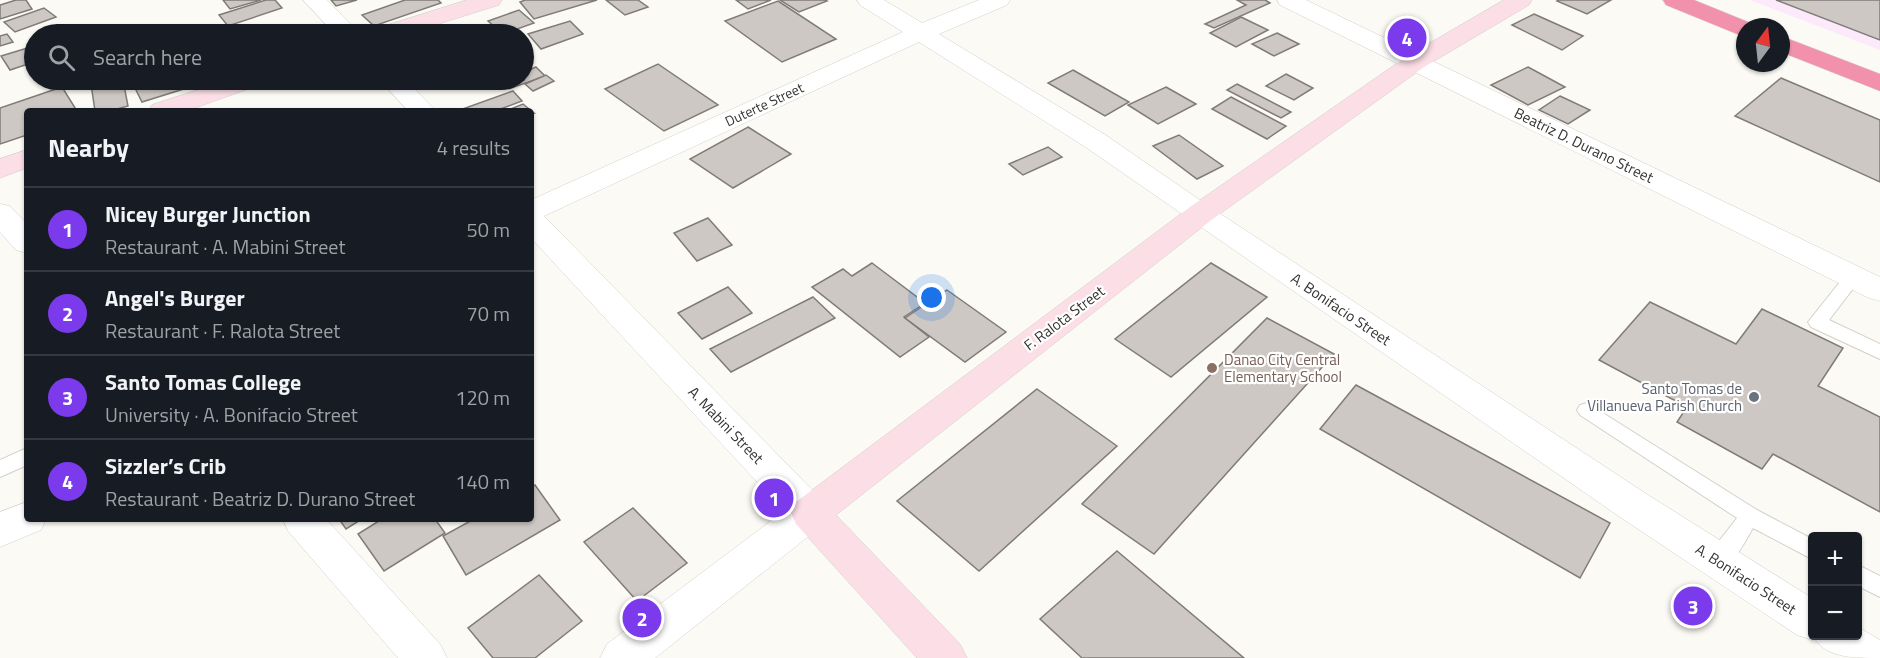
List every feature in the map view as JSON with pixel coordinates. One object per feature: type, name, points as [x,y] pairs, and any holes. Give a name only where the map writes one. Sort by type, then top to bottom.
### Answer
[{"type":"highway","points":[[1674,0],[1736,25]]},
{"type":"highway","points":[[1706,0],[1751,18]]},
{"type":"highway","points":[[1790,34],[1880,70]]},
{"type":"highway","points":[[1790,47],[1880,83]]},
{"type":"street","points":[[314,0],[338,24]]},
{"type":"street","points":[[415,24],[491,0]]},
{"type":"street","name":"A. Bonifacio Street","points":[[868,0],[1095,140],[1200,214],[1717,561],[1808,618]]},
{"type":"street","name":"Duterte Street","points":[[534,210],[999,0]]},
{"type":"street","name":"Beatriz D. Durano Street","points":[[1288,0],[1880,290]]},
{"type":"street","name":"F. Ralota Street","points":[[622,658],[1200,214],[1415,62],[1521,0]]},
{"type":"street","points":[[169,108],[222,90]]},
{"type":"street","points":[[402,90],[420,108]]},
{"type":"street","points":[[0,169],[24,159]]},
{"type":"street","points":[[0,213],[24,240]]},
{"type":"street","name":"A. Mabini Street","points":[[534,223],[945,658]]},
{"type":"street","points":[[0,530],[24,519]]},
{"type":"street","points":[[305,522],[425,658]]},
{"type":"street","points":[[1842,640],[1871,658]]},
{"type":"lane","points":[[1852,277],[1817,322],[1880,352]]},
{"type":"lane","points":[[1587,410],[1750,516],[1808,548]]},
{"type":"lane","points":[[0,469],[24,457]]},
{"type":"lane","points":[[1717,561],[1750,516]]},
{"type":"lane","points":[[1862,578],[1880,587]]},
{"type":"shaded area","points":[[1750,0],[1880,0],[1880,50]]},
{"type":"building","points":[[16,0],[26,0],[32,9],[0,19],[0,5]]},
{"type":"building","points":[[223,0],[261,0],[230,9]]},
{"type":"building","points":[[266,0],[275,0],[282,8],[234,24],[226,24],[219,15]]},
{"type":"building","points":[[331,0],[357,0],[336,6]]},
{"type":"building","points":[[405,0],[438,0],[441,3],[380,24],[372,24],[362,15]]},
{"type":"building","points":[[525,0],[597,0],[534,19],[520,2]]},
{"type":"building","points":[[606,0],[638,0],[648,7],[625,15]]},
{"type":"building","points":[[736,0],[771,0],[748,9]]},
{"type":"building","points":[[780,0],[825,0],[827,1],[799,12]]},
{"type":"building","points":[[1237,0],[1265,0],[1270,3],[1214,28],[1205,24],[1246,5]]},
{"type":"building","points":[[1611,0],[1587,14],[1557,1]]},
{"type":"building","points":[[1776,0],[1880,0],[1880,40]]},
{"type":"building","points":[[778,1],[836,39],[782,62],[725,21]]},
{"type":"building","points":[[44,8],[56,17],[37,24],[24,24],[24,29],[15,32],[4,22]]},
{"type":"building","points":[[519,10],[534,23],[491,24],[488,21]]},
{"type":"building","points":[[1534,14],[1583,36],[1562,50],[1512,25]]},
{"type":"building","points":[[1241,17],[1268,30],[1236,47],[1210,33]]},
{"type":"building","points":[[570,21],[583,34],[541,49],[534,41],[534,32]]},
{"type":"building","points":[[1277,33],[1299,44],[1274,56],[1252,44]]},
{"type":"building","points":[[7,34],[13,42],[0,46],[0,36]]},
{"type":"building","points":[[24,49],[24,65],[10,70],[1,56]]},
{"type":"building","points":[[658,64],[718,105],[664,131],[605,89]]},
{"type":"building","points":[[536,67],[545,76],[534,80],[534,68]]},
{"type":"building","points":[[1528,67],[1565,87],[1528,105],[1491,85]]},
{"type":"building","points":[[1073,70],[1129,102],[1105,116],[1048,83]]},
{"type":"building","points":[[1286,74],[1313,88],[1294,100],[1266,86]]},
{"type":"building","points":[[546,75],[554,81],[533,91],[534,80]]},
{"type":"building","points":[[1781,78],[1880,120],[1880,182],[1735,116]]},
{"type":"building","points":[[1237,84],[1291,112],[1281,118],[1227,90]]},
{"type":"building","points":[[1166,87],[1196,104],[1158,124],[1128,105]]},
{"type":"building","points":[[53,90],[64,90],[75,108],[24,108],[24,136],[0,144],[0,108]]},
{"type":"building","points":[[92,90],[125,90],[128,106],[95,108]]},
{"type":"building","points":[[136,90],[180,90],[142,102]]},
{"type":"building","points":[[513,91],[522,101],[503,108],[466,108]]},
{"type":"building","points":[[1560,96],[1590,110],[1568,124],[1539,110]]},
{"type":"building","points":[[1231,97],[1286,126],[1267,139],[1212,109]]},
{"type":"building","points":[[523,104],[528,108],[513,108]]},
{"type":"building","points":[[748,127],[791,154],[733,188],[690,159]]},
{"type":"building","points":[[1179,135],[1223,166],[1197,179],[1153,146]]},
{"type":"building","points":[[1048,147],[1062,157],[1023,175],[1009,164]]},
{"type":"building","points":[[708,218],[732,245],[697,261],[674,233]]},
{"type":"building","points":[[872,263],[925,303],[904,317],[929,337],[900,357],[812,287],[843,269],[852,276]]},
{"type":"building","points":[[1211,263],[1267,297],[1171,377],[1115,339]]},
{"type":"building","points":[[728,287],[752,313],[702,339],[678,313]]},
{"type":"building","points":[[947,290],[1006,332],[965,362],[905,318]]},
{"type":"building","points":[[813,297],[835,318],[731,372],[710,349]]},
{"type":"building","name":"Santo Tomas de Villanueva Parish Church","points":[[1650,302],[1736,344],[1762,309],[1843,348],[1818,386],[1880,417],[1880,512],[1773,454],[1762,469],[1677,422],[1687,407],[1599,360]]},
{"type":"building","points":[[1267,318],[1334,354],[1154,554],[1082,504]]},
{"type":"building","points":[[1356,385],[1610,523],[1580,578],[1320,429]]},
{"type":"building","points":[[1037,389],[1117,446],[979,571],[897,501]]},
{"type":"building","points":[[534,486],[560,520],[466,575],[443,536],[469,522],[534,522]]},
{"type":"building","points":[[633,508],[687,563],[637,601],[584,542]]},
{"type":"building","points":[[341,522],[357,522],[346,529]]},
{"type":"building","points":[[377,522],[437,522],[445,533],[384,571],[358,534]]},
{"type":"building","points":[[1117,551],[1244,658],[1082,658],[1040,619]]},
{"type":"building","points":[[539,575],[582,621],[535,658],[493,658],[468,628]]},
{"type":"place","name":"Sizzler’s Crib","points":[[1407,38]]},
{"type":"place","name":"Danao City Central Elementary School","points":[[1212,368]]},
{"type":"place","name":"Santo Tomas de Villanueva Parish Church","points":[[1754,397]]},
{"type":"place","name":"Nicey Burger Junction","points":[[774,498]]},
{"type":"place","name":"Santo Tomas College","points":[[1693,606]]},
{"type":"place","name":"Angel's Burger","points":[[642,618]]}]
